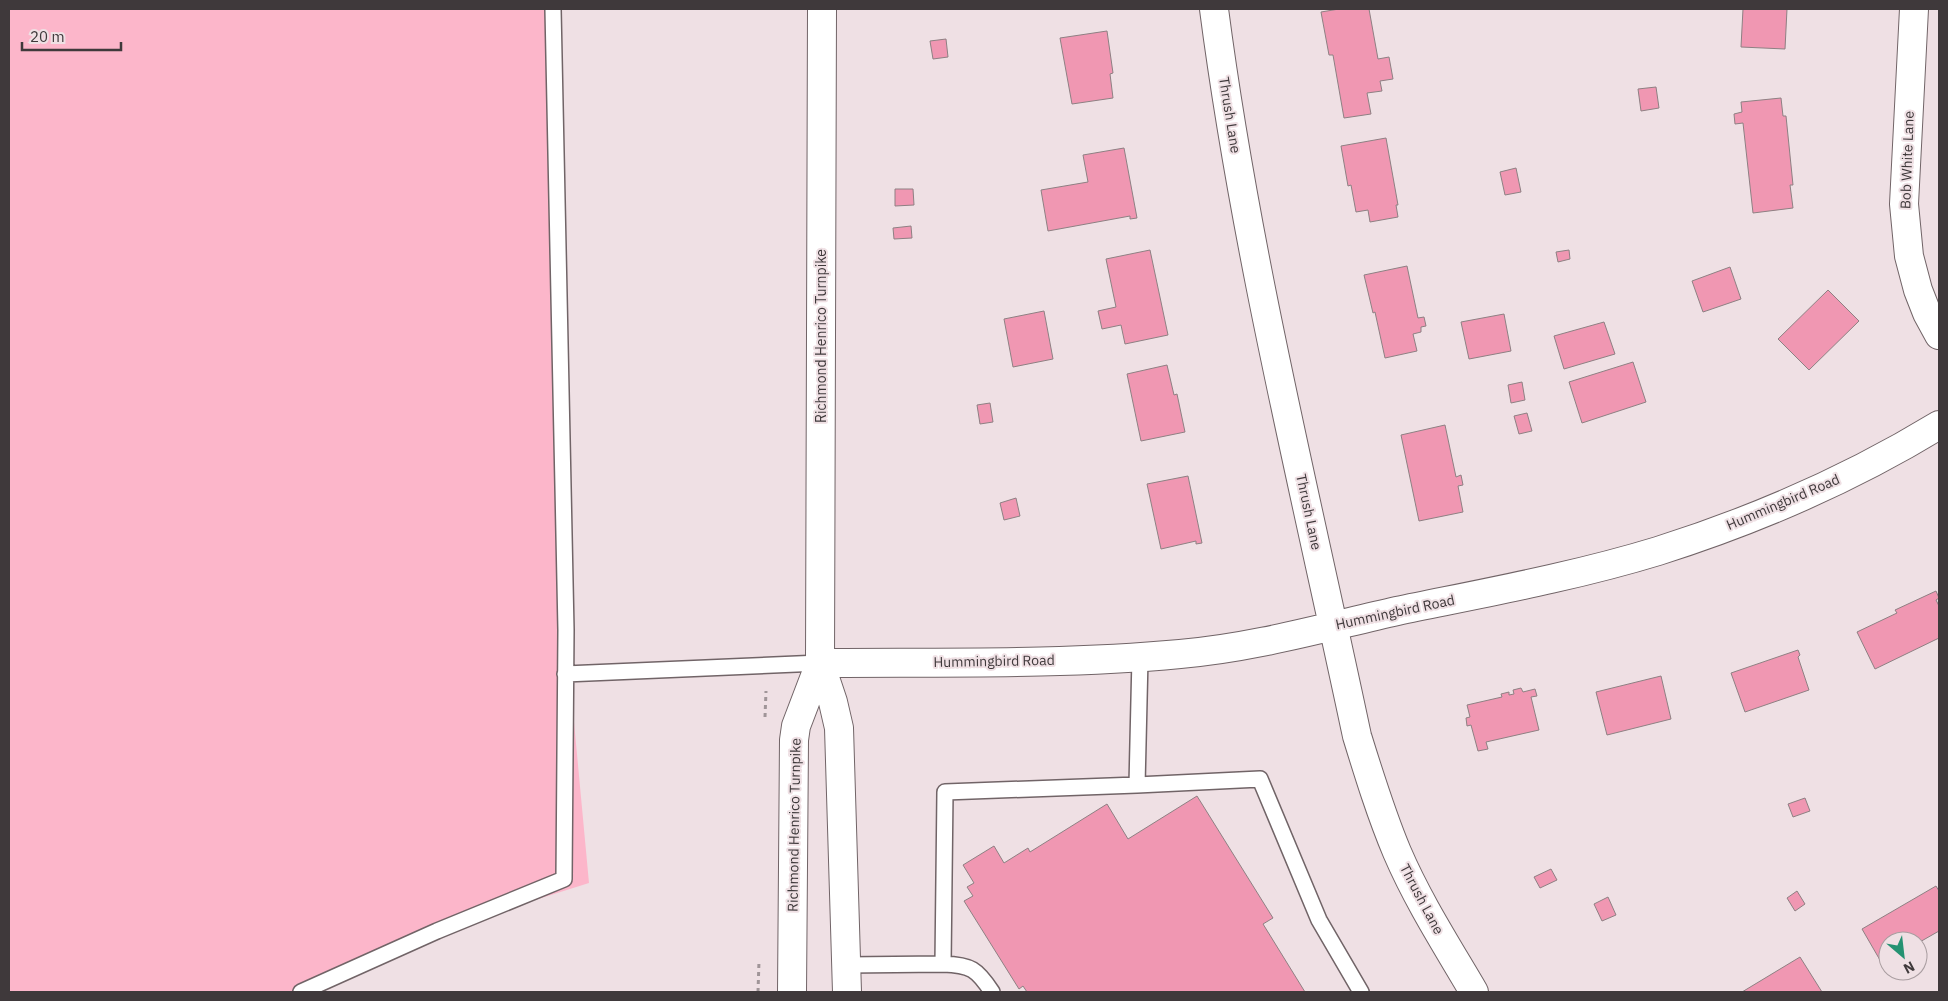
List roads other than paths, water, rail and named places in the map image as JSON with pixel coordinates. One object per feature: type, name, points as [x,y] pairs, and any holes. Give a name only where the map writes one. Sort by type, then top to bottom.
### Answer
[{"type":"street","name":"Richmond Henrico Turnpike","points":[[822,9],[820,663],[833,702],[839,728],[847,992]]},
{"type":"street","name":"Thrush Lane","points":[[1214,9],[1224,87],[1255,261],[1357,736],[1397,852],[1425,909],[1474,992]]},
{"type":"street","name":"Bob White Lane","points":[[1914,9],[1904,204],[1911,264],[1927,313],[1939,335]]},
{"type":"street","name":"Hummingbird Road","points":[[820,663],[1140,658],[1185,654],[1250,644],[1580,572],[1658,551],[1762,514],[1862,468],[1939,424]]},
{"type":"street","name":"Richmond Henrico Turnpike","points":[[792,992],[794,740],[796,726],[820,663]]},
{"type":"lane","points":[[301,992],[437,931],[564,879],[566,630],[553,9]]},
{"type":"lane","points":[[1137,785],[1140,658]]},
{"type":"lane","points":[[565,674],[820,663]]},
{"type":"lane","points":[[943,964],[945,792],[1260,779],[1319,920],[1360,992]]},
{"type":"lane","points":[[846,965],[943,964],[966,966],[973,969],[992,992]]}]
